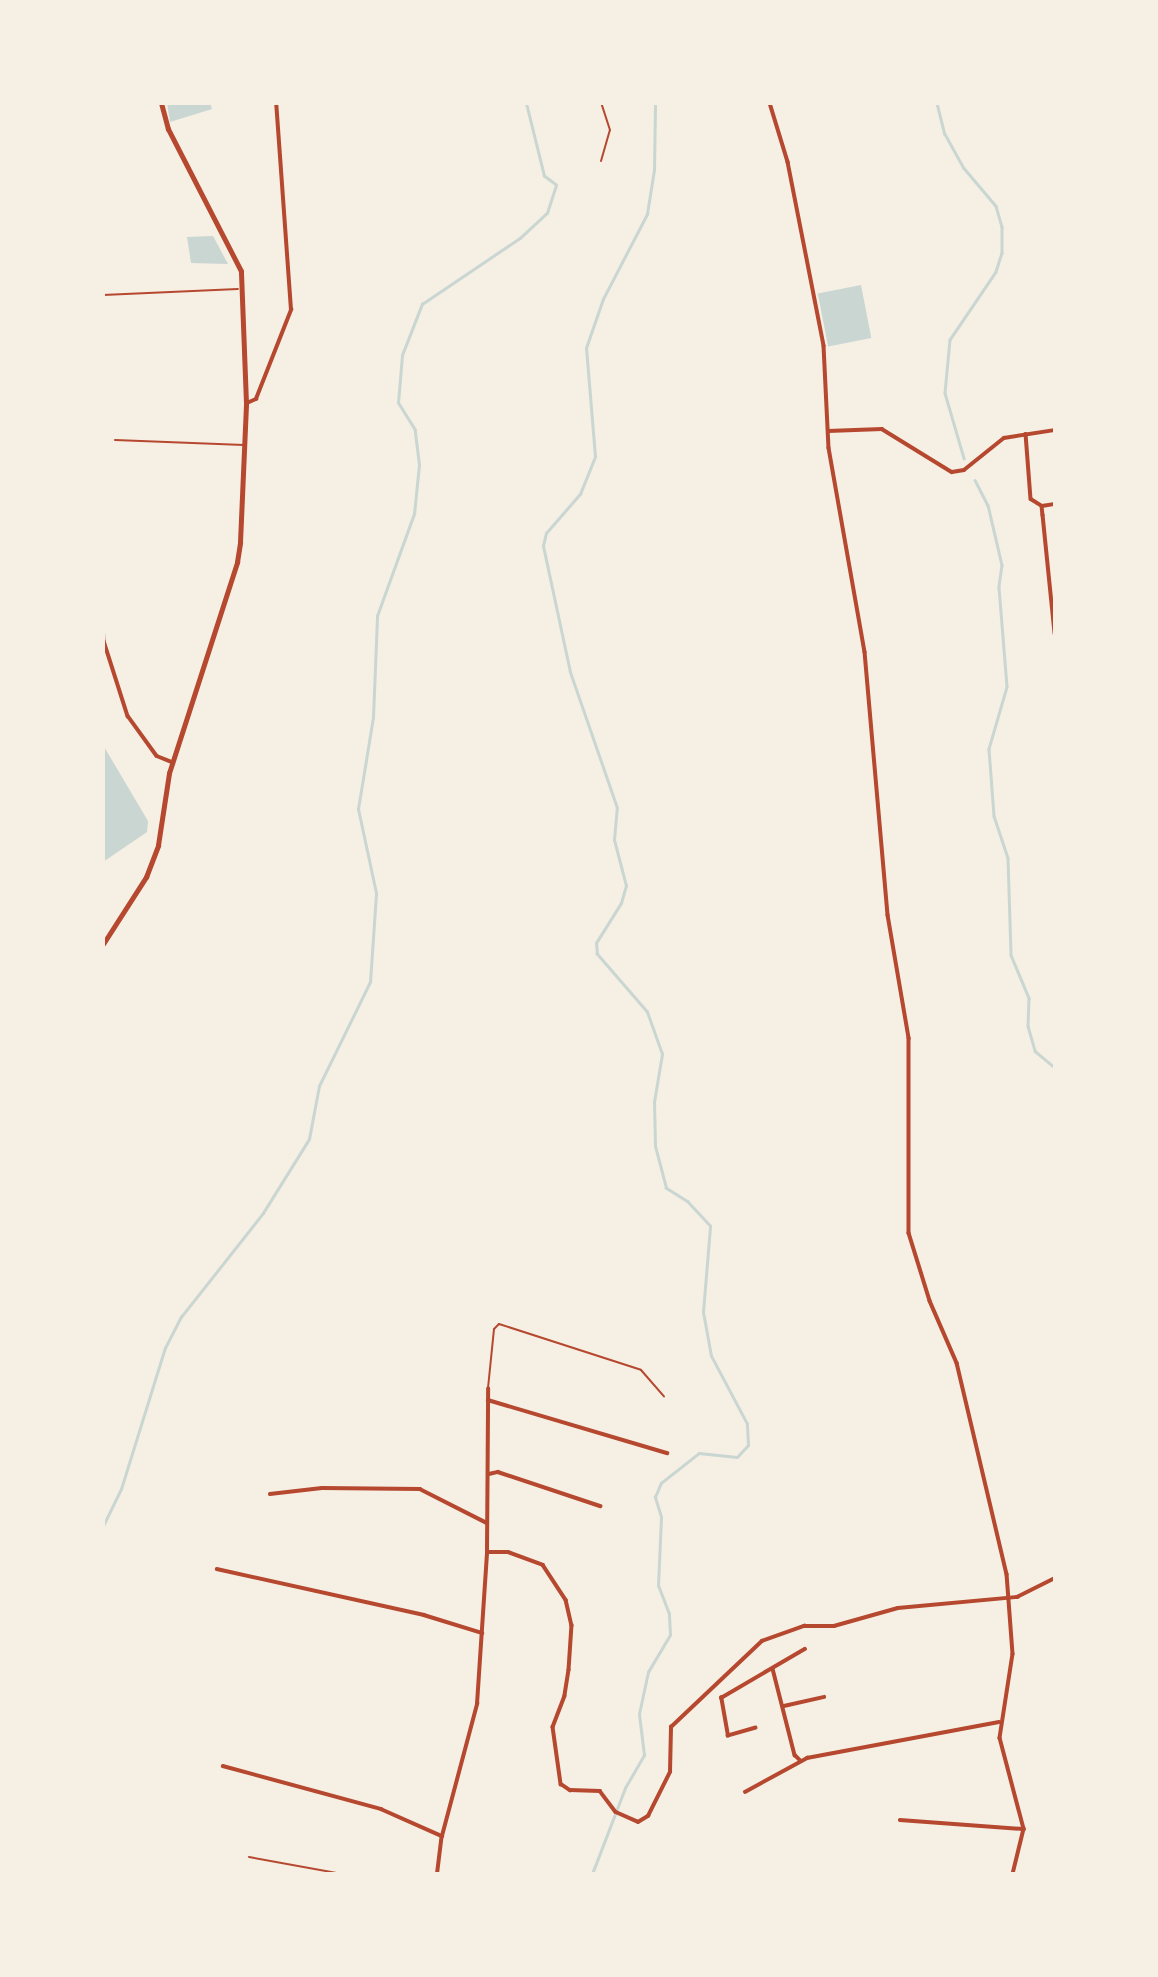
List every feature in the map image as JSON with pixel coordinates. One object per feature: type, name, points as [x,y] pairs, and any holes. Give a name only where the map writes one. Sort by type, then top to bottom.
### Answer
[{"type":"main road","points":[[103,944],[153,860],[172,762],[237,562],[246,403],[243,289],[237,259],[206,208],[161,103]]},
{"type":"street","points":[[246,403],[256,399],[291,310],[276,103]]},
{"type":"street","points":[[770,103],[788,162],[824,346],[828,431],[865,652],[888,915],[909,1038],[909,1233],[930,1301],[957,1363],[1007,1574],[1013,1654],[999,1722],[1024,1829],[1013,1874]]},
{"type":"street","points":[[828,431],[882,429],[953,472],[964,470],[1004,438],[1055,430]]},
{"type":"street","points":[[1026,434],[1031,499],[1042,506],[1055,504]]},
{"type":"street","points":[[1042,506],[1053,589],[1055,633]]},
{"type":"street","points":[[103,623],[128,716],[157,756],[172,762]]},
{"type":"street","points":[[437,1874],[442,1836],[477,1704],[487,1552],[488,1389]]},
{"type":"street","points":[[488,1400],[667,1452]]},
{"type":"street","points":[[488,1474],[498,1472],[600,1506]]},
{"type":"street","points":[[270,1494],[322,1488],[419,1489],[487,1523]]},
{"type":"street","points":[[487,1552],[508,1552],[543,1565],[566,1600],[572,1625],[569,1670],[565,1696],[553,1727],[561,1784],[570,1790],[600,1791],[616,1812],[638,1822],[648,1816],[670,1772],[671,1727],[762,1641],[804,1626],[834,1626],[898,1608],[1007,1595],[1017,1597],[1055,1578]]},
{"type":"street","points":[[217,1569],[424,1615],[482,1633]]},
{"type":"street","points":[[756,1728],[728,1736],[721,1699],[805,1649]]},
{"type":"street","points":[[773,1669],[794,1755],[801,1761]]},
{"type":"street","points":[[784,1706],[824,1697]]},
{"type":"street","points":[[745,1792],[801,1761],[999,1722]]},
{"type":"street","points":[[223,1766],[381,1809],[442,1836]]},
{"type":"street","points":[[900,1820],[1024,1829]]},
{"type":"lane","points":[[103,295],[243,289]]},
{"type":"lane","points":[[116,440],[244,445]]},
{"type":"lane","points":[[488,1389],[494,1329],[499,1324],[641,1370],[664,1396]]},
{"type":"lane","points":[[250,1857],[343,1874]]},
{"type":"path","points":[[601,103],[610,130],[601,161]]},
{"type":"shaded area","points":[[167,103],[210,103],[212,109],[170,122]]},
{"type":"shaded area","points":[[213,236],[228,264],[191,263],[187,237]]},
{"type":"shaded area","points":[[861,285],[871,338],[828,346],[818,293]]},
{"type":"shaded area","points":[[103,745],[148,821],[147,832],[103,862]]},
{"type":"waterway","points":[[103,1526],[121,1489],[165,1348],[181,1317],[263,1213],[309,1139],[319,1086],[370,982],[376,893],[358,809],[373,717],[377,616],[414,514],[419,465],[415,430],[398,403],[402,355],[422,304],[520,238],[547,213],[556,185],[544,176],[526,103]]},
{"type":"waterway","points":[[592,1874],[625,1788],[644,1755],[639,1714],[648,1672],[670,1635],[669,1614],[658,1586],[661,1517],[655,1497],[661,1483],[699,1453],[737,1457],[748,1445],[747,1424],[711,1356],[703,1312],[710,1226],[688,1202],[666,1188],[655,1146],[654,1102],[662,1054],[647,1012],[597,954],[596,943],[621,903],[626,886],[614,840],[617,808],[570,672],[543,546],[546,533],[580,494],[595,457],[586,348],[603,299],[647,214],[654,170],[655,103]]},
{"type":"waterway","points":[[937,103],[945,134],[964,168],[996,206],[1002,227],[1002,253],[996,272],[950,340],[945,393],[964,458]]},
{"type":"waterway","points":[[975,480],[988,505],[1002,565],[999,587],[1007,687],[989,749],[994,816],[1008,858],[1011,955],[1029,998],[1028,1026],[1035,1051],[1055,1068]]}]
